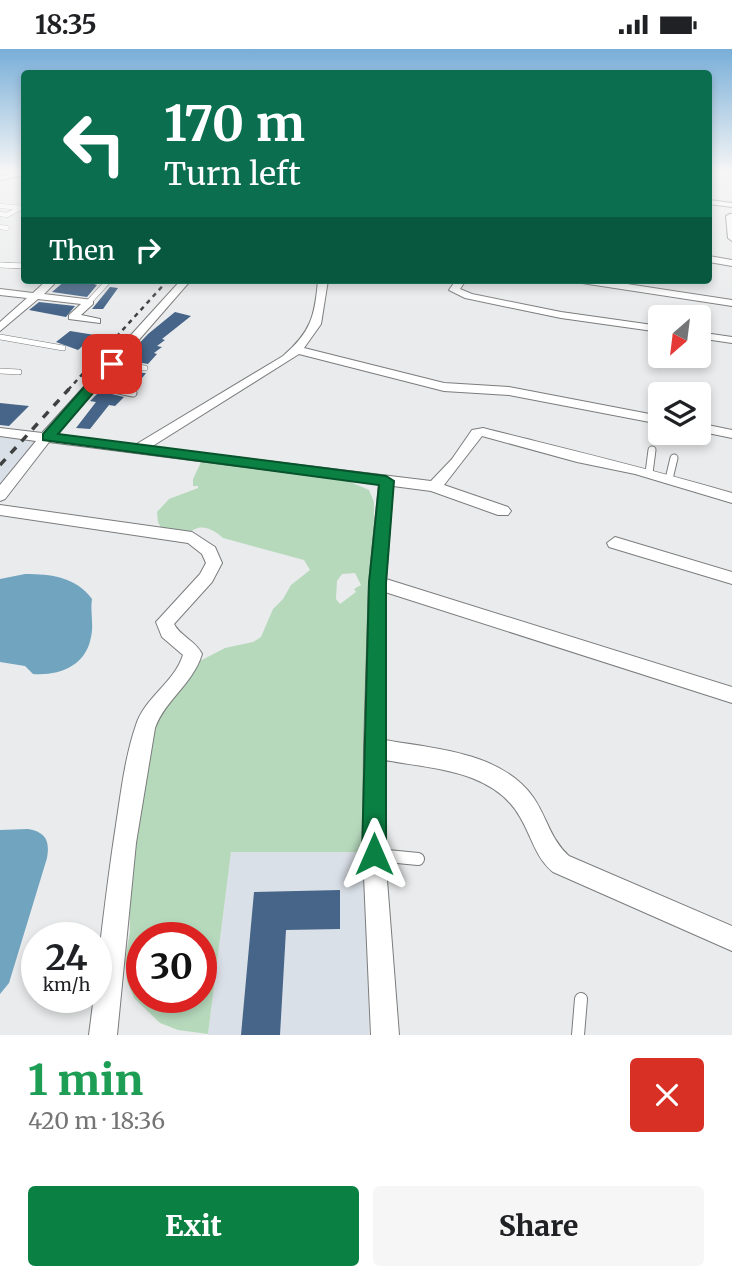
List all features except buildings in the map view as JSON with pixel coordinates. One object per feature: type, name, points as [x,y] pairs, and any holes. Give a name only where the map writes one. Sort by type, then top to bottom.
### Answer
[{"type":"street","points":[[730,217],[732,238]]},
{"type":"street","points":[[712,260],[732,263]]},
{"type":"street","points":[[0,328],[47,284]]},
{"type":"street","points":[[0,495],[11,478],[182,284]]},
{"type":"street","points":[[136,449],[297,350],[306,342],[318,322],[323,284]]},
{"type":"street","points":[[458,284],[454,290],[468,296],[562,315],[648,327]]},
{"type":"street","points":[[608,284],[732,303]]},
{"type":"street","points":[[0,292],[89,302]]},
{"type":"street","points":[[89,302],[73,317],[96,321]]},
{"type":"street","points":[[711,337],[732,340]]},
{"type":"street","points":[[297,350],[444,387],[509,391],[648,418]]},
{"type":"street","points":[[711,430],[732,434]]},
{"type":"street","points":[[0,432],[433,486],[503,511]]},
{"type":"street","points":[[433,486],[440,483],[479,432],[577,458],[649,473],[732,498]]},
{"type":"street","points":[[385,1035],[374,854],[374,748],[377,583],[386,481]]},
{"type":"street","points":[[0,510],[192,538],[209,551],[214,563],[206,578],[165,622],[165,629],[172,637],[189,647],[193,654],[187,670],[159,700],[145,725],[122,867],[103,1035]]},
{"type":"street","points":[[615,543],[732,578]]},
{"type":"street","points":[[377,583],[732,695]]},
{"type":"street","points":[[374,748],[483,772],[515,792],[525,803],[549,856],[561,865],[732,939]]},
{"type":"lane","points":[[0,227],[7,228]]},
{"type":"lane","points":[[0,265],[21,266]]},
{"type":"lane","points":[[89,302],[105,284]]},
{"type":"lane","points":[[0,337],[63,348]]},
{"type":"lane","points":[[112,364],[145,368]]},
{"type":"lane","points":[[0,370],[19,372]]},
{"type":"lane","points":[[94,384],[134,393]]},
{"type":"lane","points":[[649,473],[652,450]]},
{"type":"lane","points":[[669,479],[674,458]]},
{"type":"lane","points":[[374,854],[418,859]]},
{"type":"lane","points":[[578,1035],[581,999]]},
{"type":"shaded area","points":[[0,434],[41,438],[0,494]]},
{"type":"shaded area","points":[[231,852],[367,852],[369,1035],[208,1035],[211,1013],[217,1013],[217,963]]},
{"type":"green space","points":[[202,460],[346,480],[369,490],[374,502],[372,852],[231,852],[217,963],[217,922],[130,922],[129,876],[151,723],[196,663],[225,648],[253,642],[261,637],[273,609],[291,585],[310,570],[304,560],[223,538],[205,528],[196,529],[188,535],[163,531],[157,512],[169,499],[198,488],[193,486],[193,479]],"holes":[[[355,573],[361,585],[340,604],[336,599],[337,581],[342,574]]]},
{"type":"green space","points":[[150,1013],[211,1013],[208,1034],[178,1030],[160,1023]]},
{"type":"water","points":[[25,574],[71,581],[92,599],[92,632],[88,647],[77,662],[61,671],[33,674],[25,666],[0,662],[0,579]]},
{"type":"water","points":[[28,829],[39,832],[48,847],[28,922],[21,922],[21,944],[9,983],[0,994],[0,830]]},
{"type":"railway","points":[[68,390],[164,284]]},
{"type":"railway","points":[[0,465],[69,389]]},
{"type":"route","points":[[112,364],[48,437],[386,481],[377,583],[374,854]]}]
